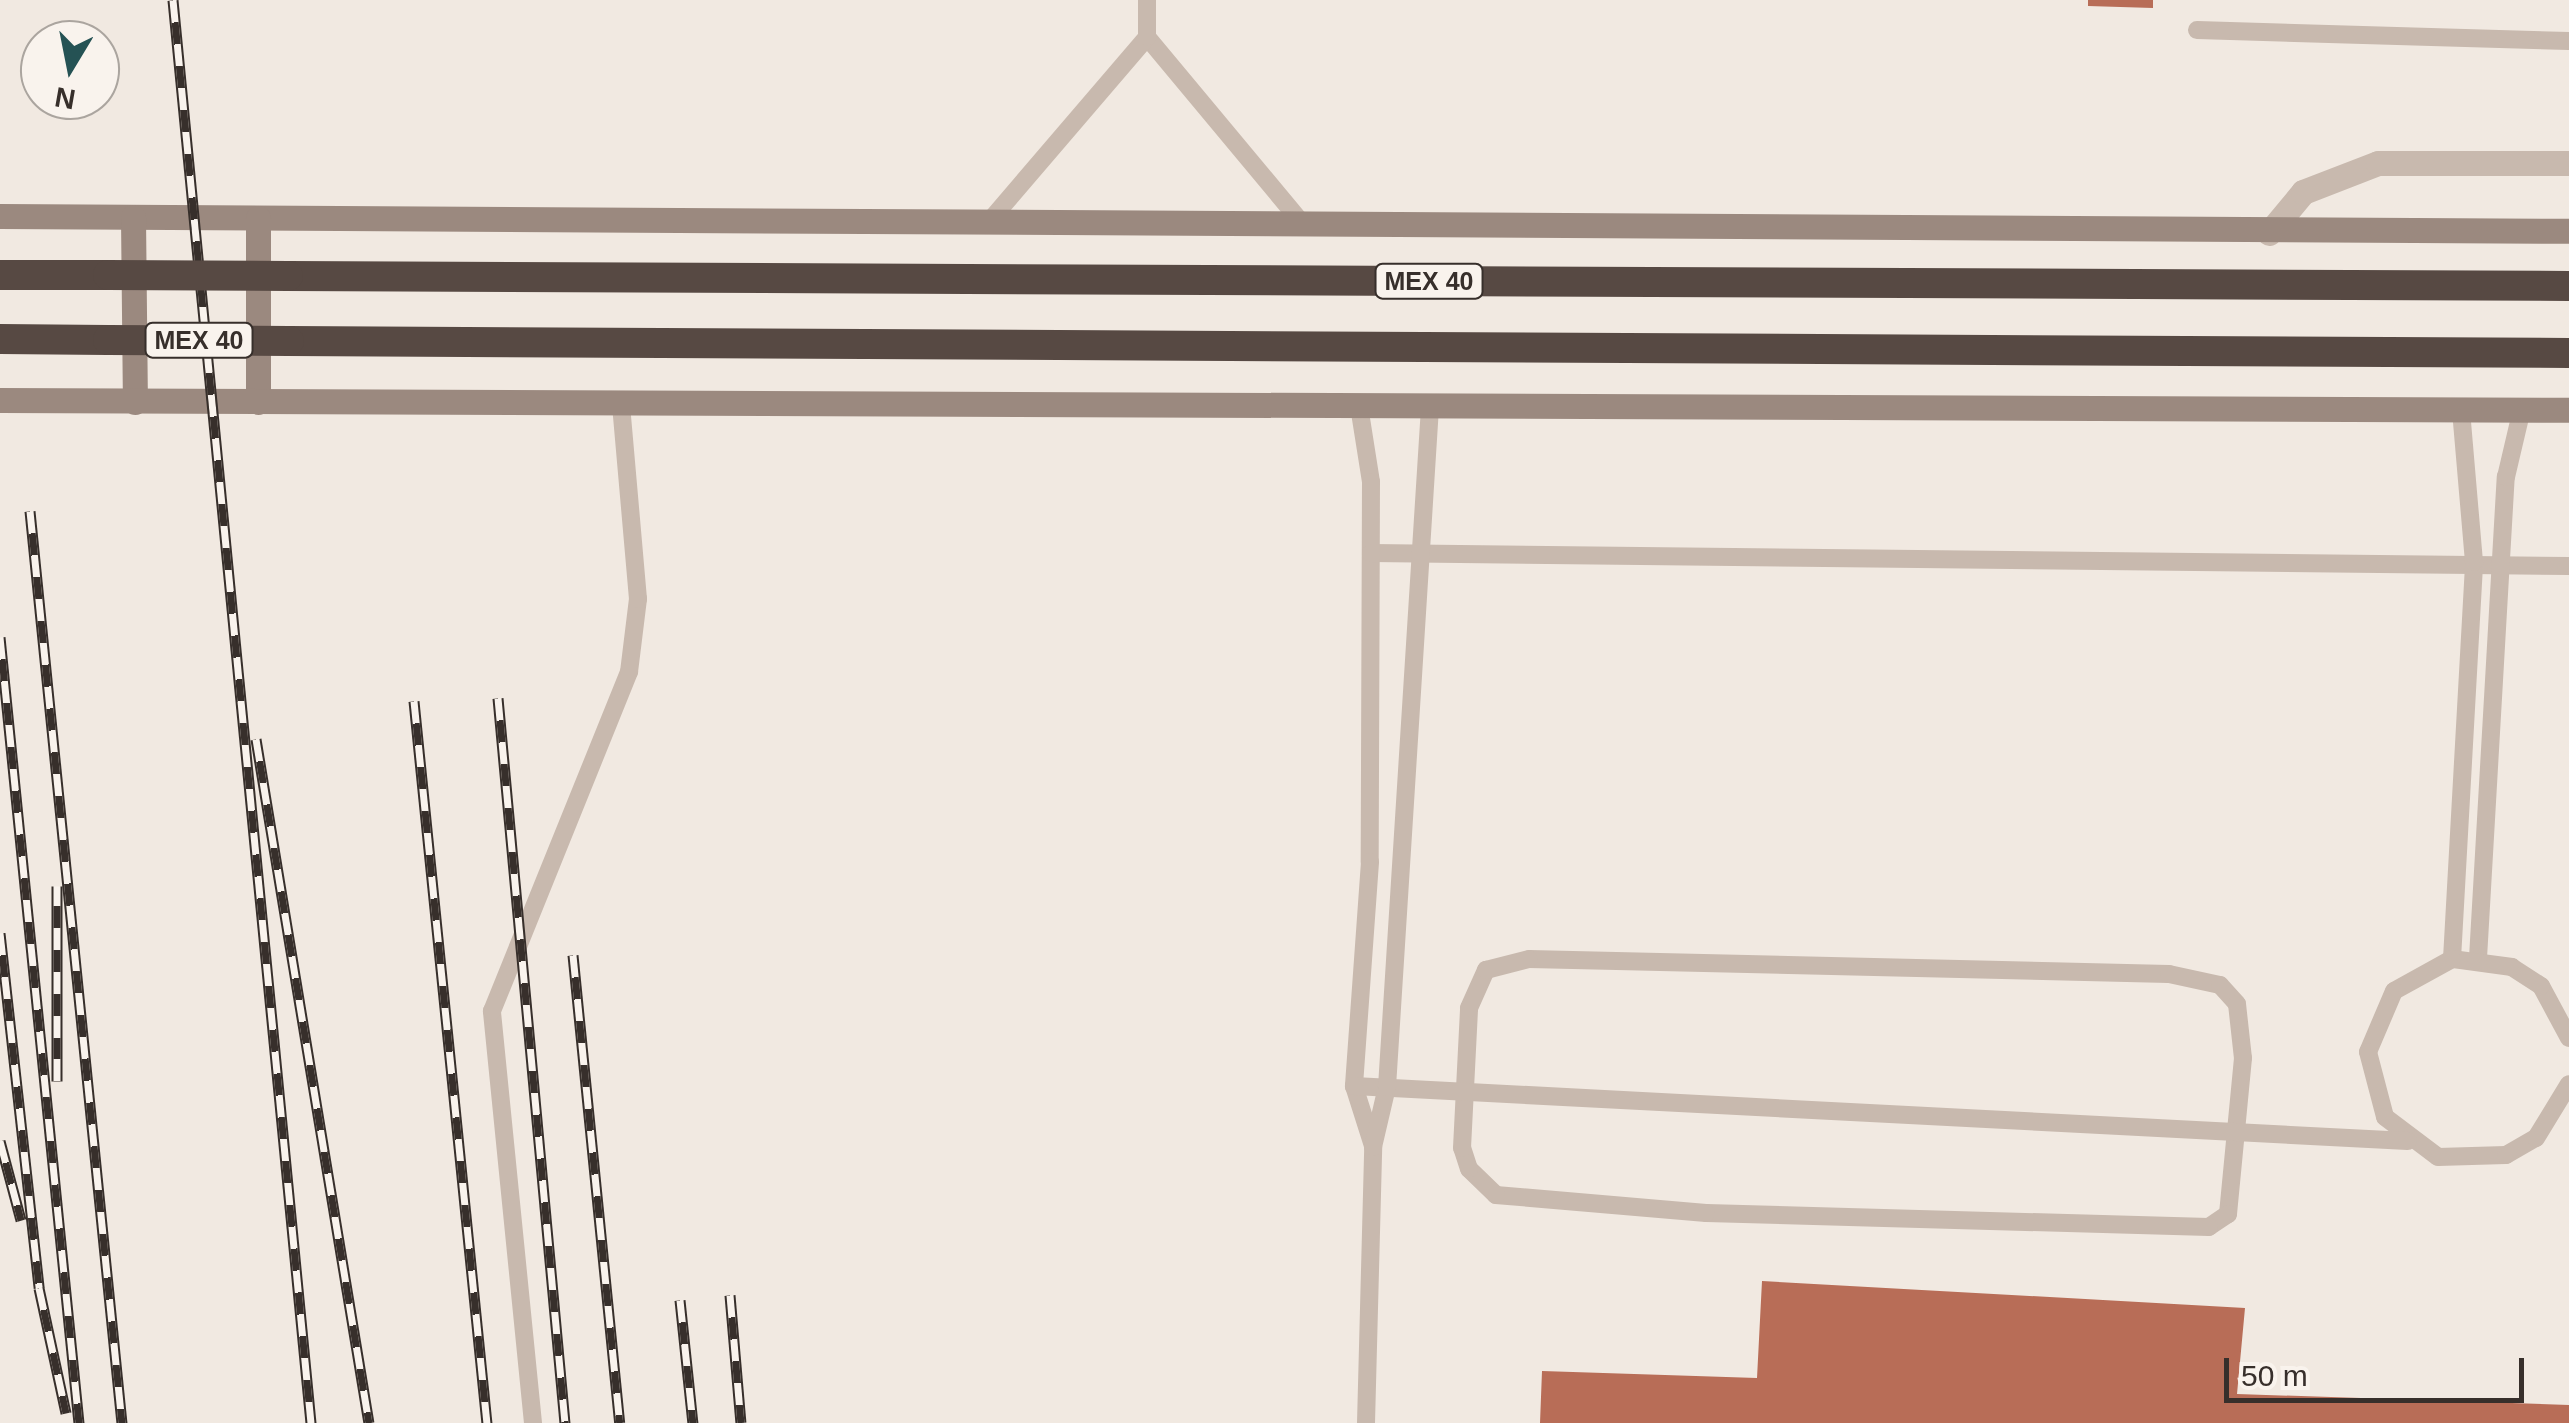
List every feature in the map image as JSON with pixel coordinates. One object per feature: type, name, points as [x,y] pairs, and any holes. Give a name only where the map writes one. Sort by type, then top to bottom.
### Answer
[{"type":"highway","name":"MEX 40","points":[[0,275],[2569,286]]},
{"type":"highway","name":"MEX 40","points":[[0,339],[2569,353]]},
{"type":"street","points":[[2269,233],[2303,192],[2378,164],[2569,164]]},
{"type":"street","points":[[0,216],[2269,233],[2569,231]]},
{"type":"street","points":[[133,217],[135,402]]},
{"type":"street","points":[[258,218],[258,402]]},
{"type":"street","points":[[0,400],[2569,410]]},
{"type":"lane","points":[[1147,0],[1147,37],[1303,224]]},
{"type":"lane","points":[[2197,30],[2569,42]]},
{"type":"lane","points":[[987,224],[1147,37]]},
{"type":"lane","points":[[532,1423],[492,1011],[628,672],[638,599],[621,403]]},
{"type":"lane","points":[[1359,406],[1371,554],[1370,862],[1354,1086],[1374,1147]]},
{"type":"lane","points":[[1366,1423],[1374,1147],[1386,1087],[1417,555],[1430,408]]},
{"type":"lane","points":[[2452,959],[2474,562],[2460,408]]},
{"type":"lane","points":[[2478,958],[2500,563],[2522,409]]},
{"type":"lane","points":[[1371,554],[2474,562],[2569,566]]},
{"type":"lane","points":[[2408,1141],[2370,1086],[2375,1020],[2420,970],[2452,959],[2478,958],[2540,986],[2569,1038]]},
{"type":"lane","points":[[1504,962],[2169,974],[2220,985],[2237,1004],[2242,1131],[2228,1214],[2210,1227],[1520,1203],[1468,1169],[1462,1089],[1477,984],[1504,962]]},
{"type":"lane","points":[[1354,1086],[2408,1141],[2455,1160],[2506,1156],[2536,1138],[2569,1084]]},
{"type":"building","points":[[2088,0],[2153,0],[2153,8],[2088,6]]},
{"type":"building","points":[[1762,1281],[2245,1308],[2237,1394],[2569,1405],[2569,1423],[1540,1423],[1542,1371],[1757,1378]]},
{"type":"railway","points":[[173,0],[311,1423]]},
{"type":"railway","points":[[30,511],[122,1423]]},
{"type":"railway","points":[[0,637],[79,1423]]},
{"type":"railway","points":[[498,698],[565,1423]]},
{"type":"railway","points":[[414,701],[487,1423]]},
{"type":"railway","points":[[256,739],[369,1423]]},
{"type":"railway","points":[[57,886],[57,1081]]},
{"type":"railway","points":[[0,933],[39,1288],[66,1413]]},
{"type":"railway","points":[[573,955],[620,1423]]},
{"type":"railway","points":[[0,1141],[21,1220]]},
{"type":"railway","points":[[730,1295],[741,1423]]},
{"type":"railway","points":[[680,1300],[693,1423]]}]
